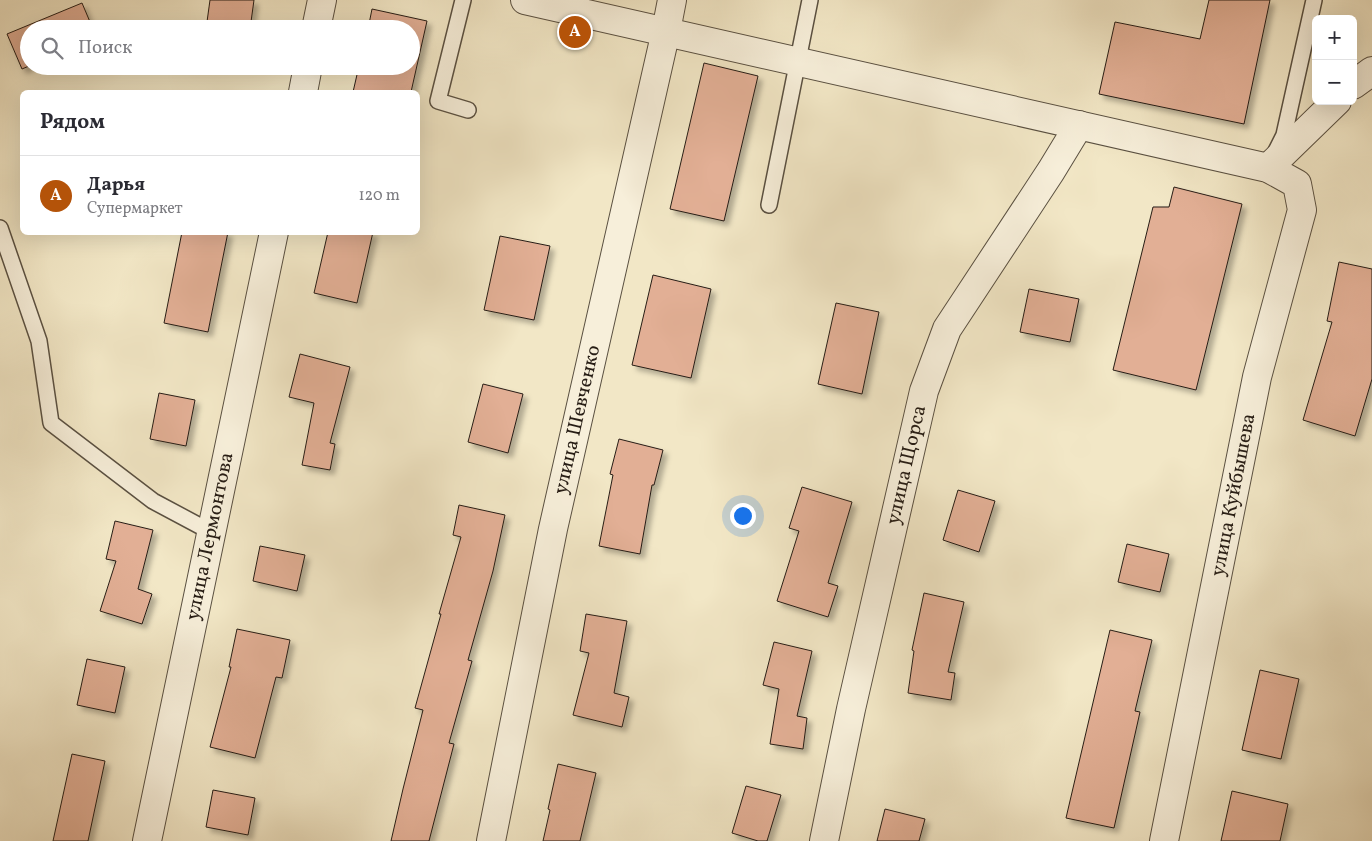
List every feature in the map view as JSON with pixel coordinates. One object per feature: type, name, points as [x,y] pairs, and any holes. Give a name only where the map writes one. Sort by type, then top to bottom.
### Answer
[{"type":"street","points":[[318,20],[322,0]]},
{"type":"street","points":[[525,0],[1268,168],[1333,105]]},
{"type":"street","name":"улица Шевченко","points":[[491,841],[554,529],[672,0]]},
{"type":"street","points":[[1357,83],[1372,71]]},
{"type":"street","points":[[303,90],[306,75]]},
{"type":"street","name":"улица Щорса","points":[[824,841],[850,709],[924,391],[947,329],[1079,125]]},
{"type":"street","name":"улица Куйбышева","points":[[1164,841],[1257,376],[1302,210],[1298,184],[1268,168]]},
{"type":"street","name":"улица Лермонтова","points":[[147,841],[273,235]]},
{"type":"lane","points":[[463,0],[438,101],[468,110]]},
{"type":"lane","points":[[769,205],[810,0]]},
{"type":"lane","points":[[1268,168],[1284,135],[1314,0]]},
{"type":"lane","points":[[0,228],[38,341],[51,422],[153,501],[211,532]]},
{"type":"building","points":[[210,0],[254,0],[251,20],[207,20]]},
{"type":"building","points":[[1209,0],[1270,0],[1244,124],[1099,94],[1115,22],[1200,39]]},
{"type":"building","points":[[82,3],[89,20],[41,20]]},
{"type":"building","points":[[372,9],[427,21],[420,52],[420,20],[370,20]]},
{"type":"building","points":[[20,29],[20,64],[7,34]]},
{"type":"building","points":[[704,63],[758,76],[724,221],[670,209]]},
{"type":"building","points":[[357,75],[415,75],[411,90],[353,90]]},
{"type":"building","points":[[1174,187],[1242,204],[1196,390],[1113,370],[1153,207],[1169,207]]},
{"type":"building","points":[[181,235],[227,235],[208,332],[164,323]]},
{"type":"building","points":[[327,235],[372,235],[357,303],[314,293]]},
{"type":"building","points":[[500,236],[550,246],[534,320],[484,310]]},
{"type":"building","points":[[1339,262],[1372,269],[1372,379],[1355,436],[1303,420],[1332,322],[1327,321]]},
{"type":"building","points":[[653,275],[711,289],[691,378],[632,365]]},
{"type":"building","points":[[1029,289],[1079,299],[1070,342],[1020,332]]},
{"type":"building","points":[[836,303],[879,312],[862,394],[818,384]]},
{"type":"building","points":[[300,354],[350,367],[330,443],[335,444],[330,470],[302,465],[314,403],[289,397]]},
{"type":"building","points":[[483,384],[523,394],[508,453],[468,442]]},
{"type":"building","points":[[159,393],[195,400],[186,446],[150,439]]},
{"type":"building","points":[[619,439],[663,450],[654,485],[652,485],[640,554],[599,546],[613,475],[610,474]]},
{"type":"building","points":[[802,487],[852,502],[828,583],[838,586],[828,617],[777,601],[799,531],[789,528]]},
{"type":"building","points":[[958,490],[995,501],[979,552],[943,540]]},
{"type":"building","points":[[459,505],[505,515],[493,571],[468,660],[472,661],[449,743],[454,744],[429,841],[391,841],[423,710],[415,708],[461,537],[453,535]]},
{"type":"building","points":[[115,521],[153,530],[138,589],[152,594],[142,624],[100,611],[116,561],[106,559]]},
{"type":"building","points":[[1127,544],[1169,554],[1160,592],[1118,582]]},
{"type":"building","points":[[260,546],[305,555],[297,591],[253,581]]},
{"type":"building","points":[[924,593],[964,602],[948,672],[955,673],[951,700],[908,693],[914,651],[912,650]]},
{"type":"building","points":[[586,614],[627,621],[614,693],[629,697],[622,727],[573,715],[589,653],[580,651]]},
{"type":"building","points":[[237,629],[290,640],[282,678],[276,677],[255,758],[210,747],[231,667],[229,667]]},
{"type":"building","points":[[1110,630],[1152,640],[1135,711],[1140,712],[1114,828],[1066,818]]},
{"type":"building","points":[[774,642],[812,651],[797,716],[807,718],[803,749],[770,744],[779,689],[763,685]]},
{"type":"building","points":[[87,659],[125,667],[115,713],[77,705]]},
{"type":"building","points":[[1260,670],[1299,679],[1281,759],[1242,750]]},
{"type":"building","points":[[72,754],[105,761],[88,841],[53,841]]},
{"type":"building","points":[[558,764],[596,773],[580,841],[543,841]]},
{"type":"building","points":[[746,786],[781,795],[767,841],[758,841],[732,833]]},
{"type":"building","points":[[213,790],[255,798],[248,835],[206,827]]},
{"type":"building","points":[[1232,791],[1288,804],[1280,841],[1221,841]]},
{"type":"building","points":[[885,809],[925,819],[919,841],[877,841]]},
{"type":"place","name":"Дарья","points":[[575,32]]}]
